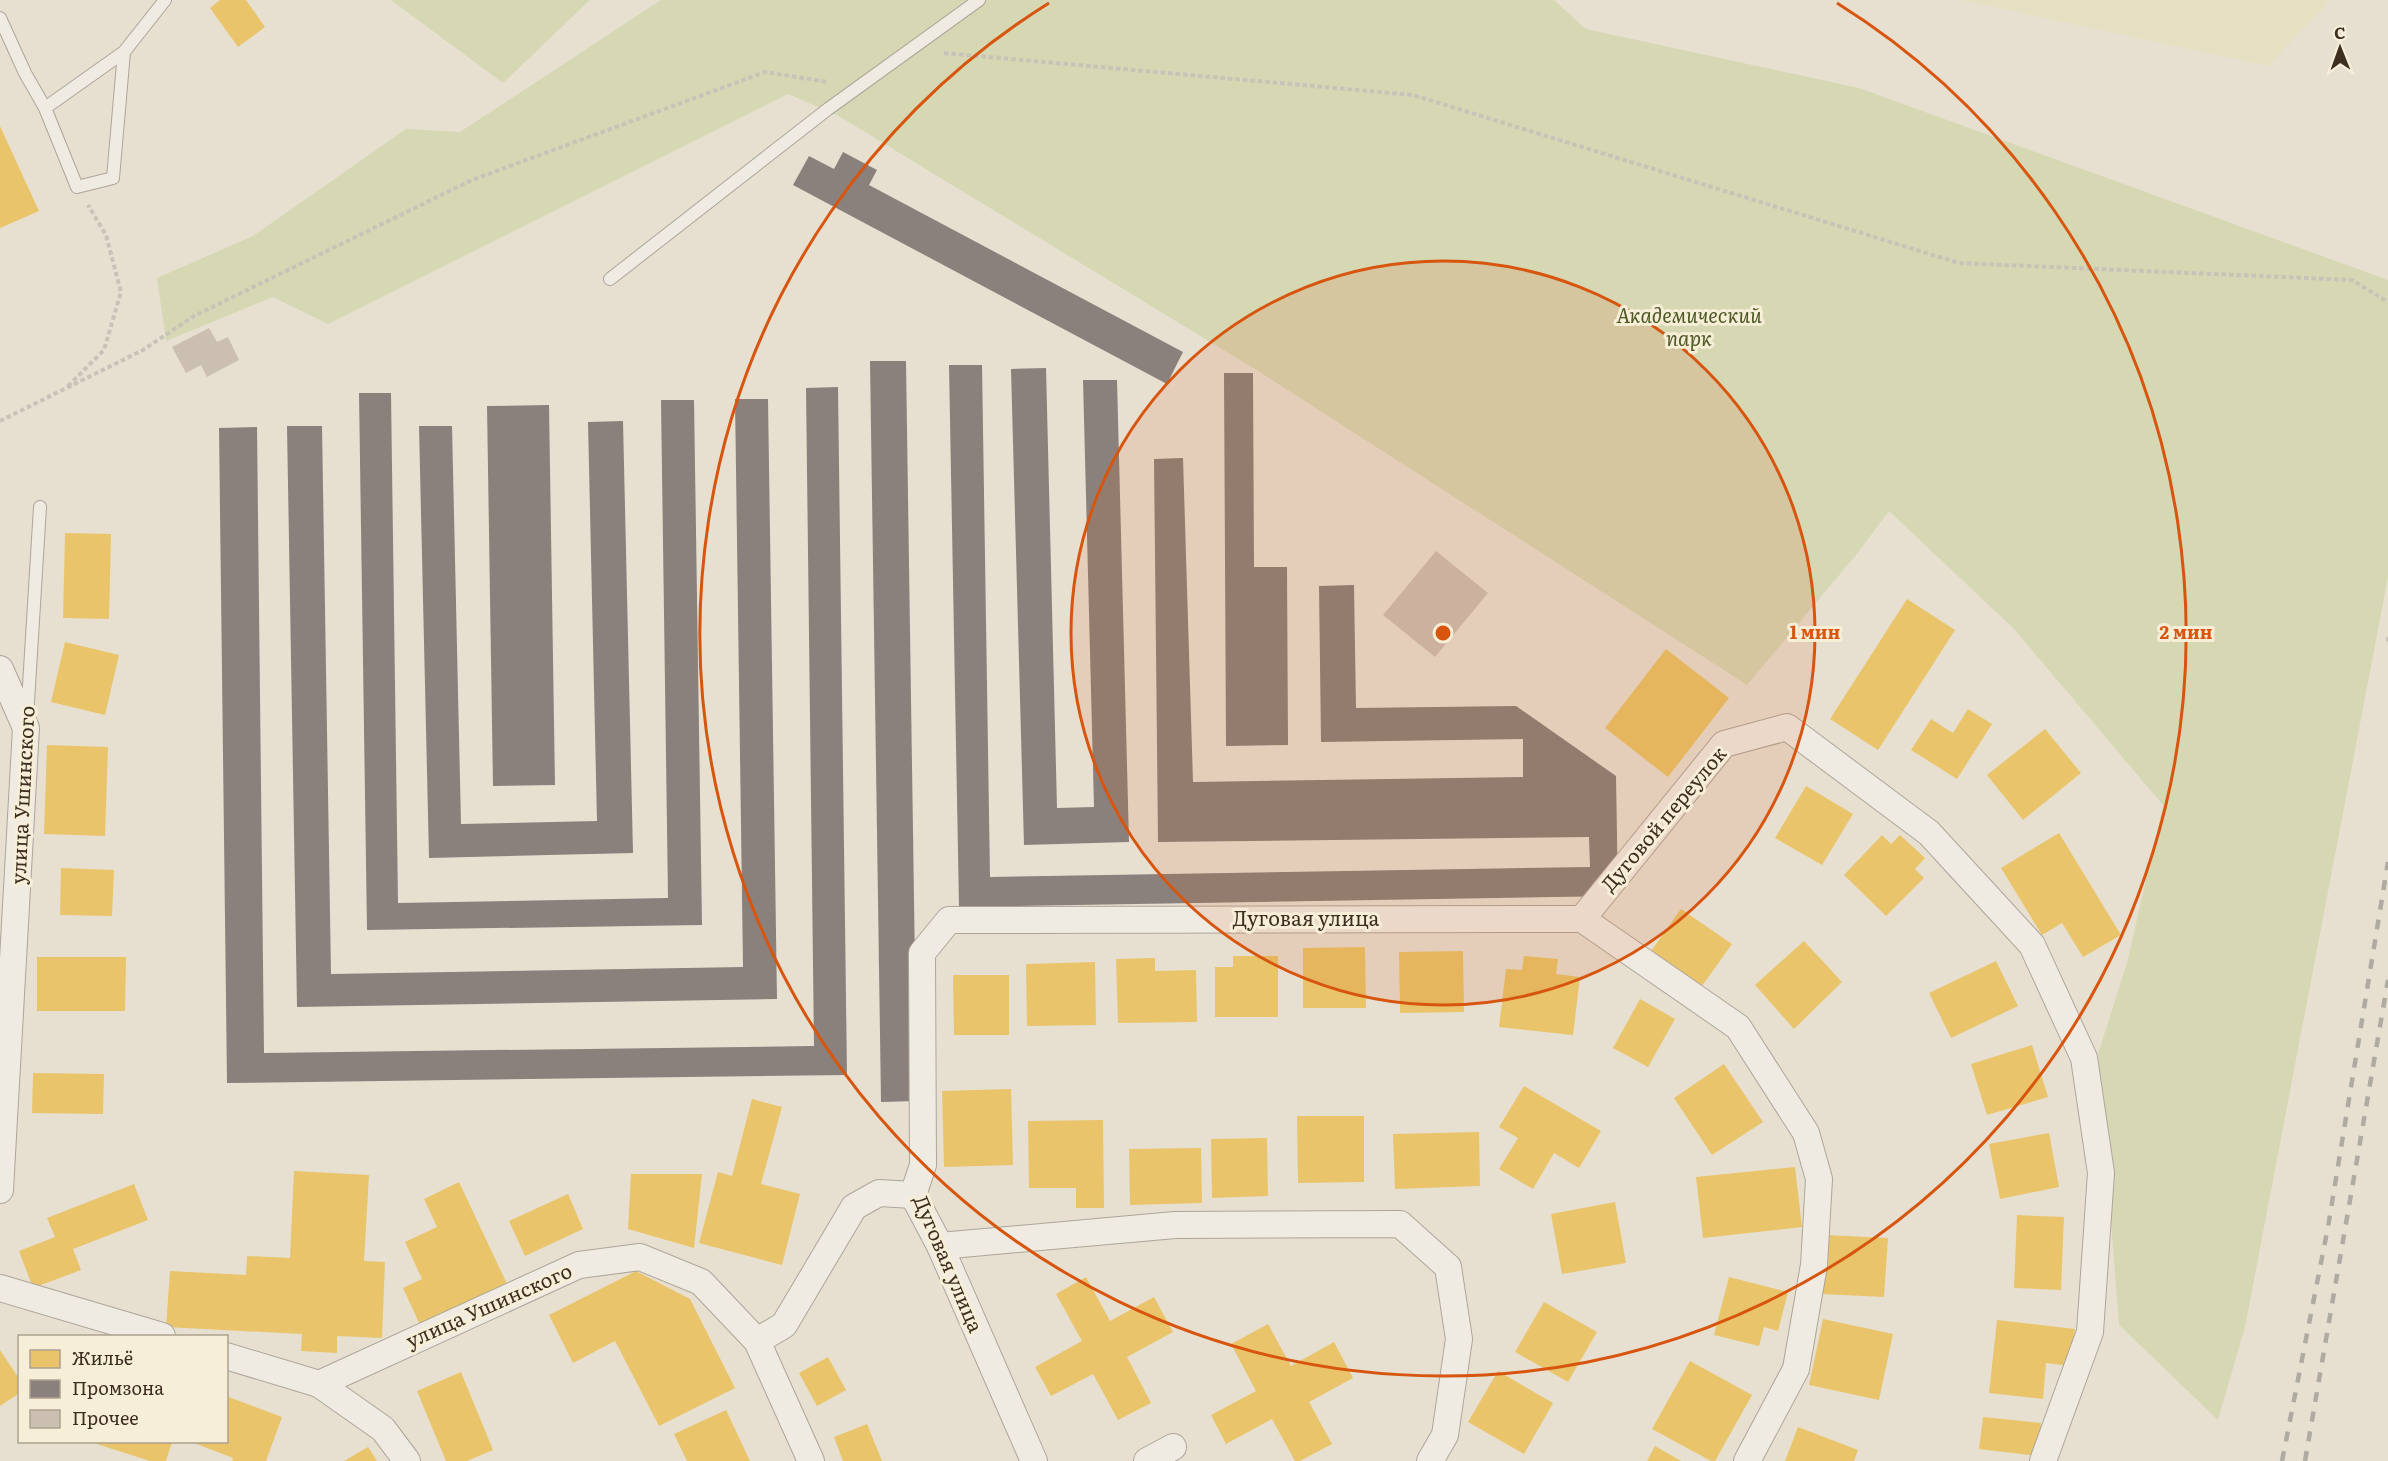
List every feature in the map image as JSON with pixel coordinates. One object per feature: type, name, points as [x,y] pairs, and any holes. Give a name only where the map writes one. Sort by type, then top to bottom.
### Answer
[{"type":"street","points":[[0,669],[26,728]]},
{"type":"street","name":"Дуговой переулок","points":[[1582,919],[1724,744],[1787,727],[1929,832],[2032,945],[2084,1058],[2101,1173],[2090,1332],[2043,1461]]},
{"type":"street","name":"улица Ушинского","points":[[0,1190],[26,728]]},
{"type":"street","points":[[1582,919],[1738,1027],[1806,1133],[1819,1179],[1815,1265],[1796,1369],[1747,1461]]},
{"type":"street","name":"Дуговая улица","points":[[1034,1461],[940,1246],[913,1195],[923,1165],[922,953],[950,920],[1582,919]]},
{"type":"street","points":[[757,1341],[784,1325],[854,1207],[879,1192],[913,1195]]},
{"type":"street","points":[[940,1246],[1175,1225],[1400,1224],[1448,1267],[1459,1338],[1445,1435],[1430,1461]]},
{"type":"street","name":"улица Ушинского","points":[[319,1384],[579,1265],[640,1257],[701,1282],[757,1341],[811,1461]]},
{"type":"street","points":[[0,1288],[159,1335]]},
{"type":"street","points":[[228,1357],[319,1384],[383,1429],[406,1461]]},
{"type":"street","points":[[1147,1461],[1173,1447]]},
{"type":"lane","points":[[45,108],[124,52],[165,0]]},
{"type":"lane","points":[[610,279],[858,87],[979,0]]},
{"type":"lane","points":[[0,18],[25,73],[45,108],[77,187],[113,178],[124,52]]},
{"type":"lane","name":"улица Ушинского","points":[[26,728],[40,507]]},
{"type":"path","points":[[910,50],[1413,95],[1959,263],[2352,280],[2388,302]]},
{"type":"path","points":[[0,421],[143,350],[194,316],[472,180],[765,72],[858,87]]},
{"type":"path","points":[[65,389],[104,350],[121,292],[106,235],[77,187]]},
{"type":"path","points":[[2388,637],[2388,644]]},
{"type":"shaded area","points":[[1961,0],[2328,0],[2325,6],[2268,66]]},
{"type":"green space","points":[[391,0],[590,0],[503,83]]},
{"type":"green space","name":"Академический парк","points":[[661,0],[1554,0],[1586,29],[1859,88],[2388,280],[2388,577],[2245,1327],[2218,1420],[2119,1325],[2098,1054],[2127,963],[2163,805],[2014,629],[1889,511],[1856,555],[1747,685],[1258,371],[837,115],[788,94],[328,324],[273,297],[166,341],[157,278],[253,236],[406,129],[460,132]]},
{"type":"building: Жильё","points":[[220,0],[246,0],[265,27],[238,47],[210,8]]},
{"type":"building: Жильё","points":[[0,126],[39,211],[0,228]]},
{"type":"building: Жильё","points":[[65,533],[111,534],[109,619],[63,618]]},
{"type":"building: Жильё","points":[[1907,599],[1955,630],[1878,750],[1830,719]]},
{"type":"building: Жильё","points":[[65,642],[119,655],[105,715],[51,702]]},
{"type":"building: Жильё","points":[[1666,649],[1729,698],[1668,777],[1605,728]]},
{"type":"building: Жильё","points":[[1968,709],[1992,724],[1957,779],[1911,750],[1931,719],[1953,733]]},
{"type":"building: Жильё","points":[[2045,729],[2081,773],[2023,820],[1987,775]]},
{"type":"building: Жильё","points":[[47,745],[108,747],[105,836],[44,834]]},
{"type":"building: Жильё","points":[[1806,786],[1853,814],[1822,865],[1775,838]]},
{"type":"building: Жильё","points":[[2059,833],[2121,935],[2083,957],[2062,923],[2042,935],[2001,868]]},
{"type":"building: Жильё","points":[[1882,835],[1891,844],[1900,835],[1925,858],[1915,869],[1924,878],[1886,916],[1844,875]]},
{"type":"building: Жильё","points":[[61,868],[114,870],[112,916],[60,915]]},
{"type":"building: Жильё","points":[[1681,909],[1732,944],[1702,986],[1651,951]]},
{"type":"building: Жильё","points":[[1804,941],[1842,982],[1794,1029],[1755,985]]},
{"type":"building: Жильё","points":[[1365,947],[1366,1008],[1303,1008],[1303,948]]},
{"type":"building: Жильё","points":[[1463,951],[1464,1012],[1400,1013],[1399,952]]},
{"type":"building: Жильё","points":[[1233,956],[1278,956],[1278,1017],[1215,1017],[1215,967],[1233,967]]},
{"type":"building: Жильё","points":[[1524,956],[1558,959],[1556,974],[1580,977],[1573,1035],[1499,1027],[1506,969],[1522,970]]},
{"type":"building: Жильё","points":[[37,957],[126,957],[125,1011],[37,1011]]},
{"type":"building: Жильё","points":[[1155,958],[1155,971],[1196,970],[1197,1022],[1118,1023],[1116,959]]},
{"type":"building: Жильё","points":[[1996,961],[2018,1006],[1951,1038],[1929,993]]},
{"type":"building: Жильё","points":[[1095,962],[1096,1025],[1027,1026],[1026,964]]},
{"type":"building: Жильё","points":[[953,975],[1009,975],[1009,1035],[954,1035]]},
{"type":"building: Жильё","points":[[1640,999],[1675,1019],[1648,1067],[1613,1048]]},
{"type":"building: Жильё","points":[[2032,1045],[2048,1097],[1987,1115],[1971,1064]]},
{"type":"building: Жильё","points":[[1724,1064],[1763,1122],[1712,1155],[1674,1098]]},
{"type":"building: Жильё","points":[[33,1073],[104,1074],[103,1114],[32,1113]]},
{"type":"building: Жильё","points":[[1524,1086],[1601,1131],[1579,1168],[1554,1153],[1533,1189],[1499,1169],[1518,1138],[1499,1127]]},
{"type":"building: Жильё","points":[[1011,1089],[1013,1165],[944,1167],[942,1091]]},
{"type":"building: Жильё","points":[[752,1099],[782,1107],[761,1184],[800,1194],[782,1265],[699,1243],[718,1172],[732,1176]]},
{"type":"building: Жильё","points":[[1297,1116],[1364,1116],[1364,1182],[1298,1183]]},
{"type":"building: Жильё","points":[[1103,1120],[1104,1208],[1076,1208],[1076,1188],[1029,1188],[1028,1121]]},
{"type":"building: Жильё","points":[[1479,1132],[1480,1186],[1395,1189],[1393,1134]]},
{"type":"building: Жильё","points":[[2049,1133],[2059,1187],[2000,1199],[1989,1144]]},
{"type":"building: Жильё","points":[[1267,1138],[1268,1196],[1212,1198],[1211,1139]]},
{"type":"building: Жильё","points":[[1201,1148],[1202,1203],[1130,1205],[1129,1149]]},
{"type":"building: Жильё","points":[[1795,1167],[1802,1227],[1703,1238],[1696,1177]]},
{"type":"building: Жильё","points":[[294,1171],[369,1175],[364,1261],[385,1262],[382,1338],[337,1336],[337,1353],[301,1351],[302,1334],[166,1327],[170,1271],[246,1275],[247,1256],[290,1258]]},
{"type":"building: Жильё","points":[[631,1174],[702,1174],[694,1248],[628,1229]]},
{"type":"building: Жильё","points":[[459,1182],[507,1284],[420,1325],[403,1288],[422,1279],[405,1242],[437,1227],[424,1199]]},
{"type":"building: Жильё","points":[[134,1184],[148,1220],[73,1249],[81,1270],[33,1288],[19,1251],[55,1237],[47,1218]]},
{"type":"building: Жильё","points":[[568,1194],[583,1229],[525,1256],[509,1221]]},
{"type":"building: Жильё","points":[[1615,1202],[1626,1263],[1562,1274],[1551,1214]]},
{"type":"building: Жильё","points":[[2017,1215],[2064,1217],[2061,1290],[2014,1288]]},
{"type":"building: Жильё","points":[[1826,1235],[1888,1238],[1884,1297],[1822,1294]]},
{"type":"building: Жильё","points":[[636,1271],[690,1299],[735,1388],[659,1426],[615,1341],[573,1363],[549,1315]]},
{"type":"building: Жильё","points":[[1086,1277],[1110,1321],[1154,1297],[1173,1332],[1127,1357],[1151,1403],[1118,1420],[1093,1374],[1051,1396],[1035,1367],[1082,1341],[1056,1294]]},
{"type":"building: Жильё","points":[[1729,1277],[1788,1292],[1778,1331],[1764,1327],[1759,1346],[1714,1335]]},
{"type":"building: Жильё","points":[[1544,1302],[1597,1332],[1568,1382],[1515,1352]]},
{"type":"building: Жильё","points":[[1823,1319],[1893,1334],[1879,1400],[1809,1385]]},
{"type":"building: Жильё","points":[[1997,1320],[2075,1329],[2071,1366],[2046,1363],[2043,1399],[1989,1393]]},
{"type":"building: Жильё","points":[[1268,1324],[1291,1366],[1334,1342],[1353,1378],[1309,1402],[1332,1444],[1300,1461],[1295,1461],[1272,1419],[1226,1444],[1211,1415],[1256,1391],[1231,1344]]},
{"type":"building: Жильё","points":[[0,1350],[18,1377],[18,1394],[0,1406]]},
{"type":"building: Жильё","points":[[828,1357],[846,1390],[817,1406],[799,1373]]},
{"type":"building: Жильё","points":[[1690,1361],[1752,1395],[1715,1461],[1711,1461],[1652,1429]]},
{"type":"building: Жильё","points":[[1498,1371],[1553,1403],[1524,1454],[1468,1422]]},
{"type":"building: Жильё","points":[[461,1372],[493,1450],[467,1461],[446,1461],[417,1391]]},
{"type":"building: Жильё","points":[[228,1397],[282,1417],[266,1461],[232,1461],[233,1458],[194,1443],[228,1443]]},
{"type":"building: Жильё","points":[[726,1410],[750,1461],[687,1461],[674,1434]]},
{"type":"building: Жильё","points":[[1983,1417],[2041,1423],[2038,1456],[1979,1449]]},
{"type":"building: Жильё","points":[[867,1424],[882,1461],[843,1461],[834,1437]]},
{"type":"building: Жильё","points":[[1798,1427],[1858,1450],[1854,1461],[1785,1461]]},
{"type":"building: Жильё","points":[[172,1443],[166,1461],[150,1461],[97,1444]]},
{"type":"building: Жильё","points":[[1655,1446],[1681,1461],[1647,1461]]},
{"type":"building: Жильё","points":[[368,1447],[377,1461],[344,1461]]},
{"type":"building: Промзона","points":[[843,152],[877,170],[869,185],[1183,352],[1167,384],[793,185],[809,156],[834,169]]},
{"type":"building: Промзона","points":[[870,361],[906,361],[917,1101],[881,1102]]},
{"type":"building: Промзона","points":[[949,365],[982,365],[990,877],[1590,867],[1589,837],[1158,842],[1154,459],[1183,458],[1193,782],[1523,777],[1523,739],[1321,742],[1319,586],[1354,585],[1356,708],[1516,706],[1616,776],[1618,896],[959,907]]},
{"type":"building: Промзона","points":[[1046,368],[1057,808],[1094,807],[1083,380],[1117,380],[1129,842],[1024,845],[1011,369]]},
{"type":"building: Промзона","points":[[1224,373],[1253,373],[1254,567],[1287,567],[1288,745],[1226,746]]},
{"type":"building: Промзона","points":[[838,387],[847,1075],[227,1083],[219,428],[257,427],[264,1053],[814,1046],[806,388]]},
{"type":"building: Промзона","points":[[359,393],[391,393],[398,903],[668,898],[661,400],[694,400],[702,925],[367,930]]},
{"type":"building: Промзона","points":[[735,399],[768,399],[777,999],[297,1007],[287,426],[322,426],[331,974],[743,967]]},
{"type":"building: Промзона","points":[[549,405],[555,785],[493,786],[487,406]]},
{"type":"building: Промзона","points":[[623,421],[633,853],[429,858],[419,426],[452,426],[461,824],[597,821],[588,422]]},
{"type":"building: Прочее","points":[[209,328],[217,342],[228,337],[239,360],[207,377],[201,365],[186,373],[172,347]]},
{"type":"building: Прочее","points":[[1436,551],[1488,593],[1435,657],[1383,615]]},
{"type":"railway","points":[[2282,1461],[2328,1227],[2388,862]]},
{"type":"railway","points":[[2305,1461],[2388,980]]}]
